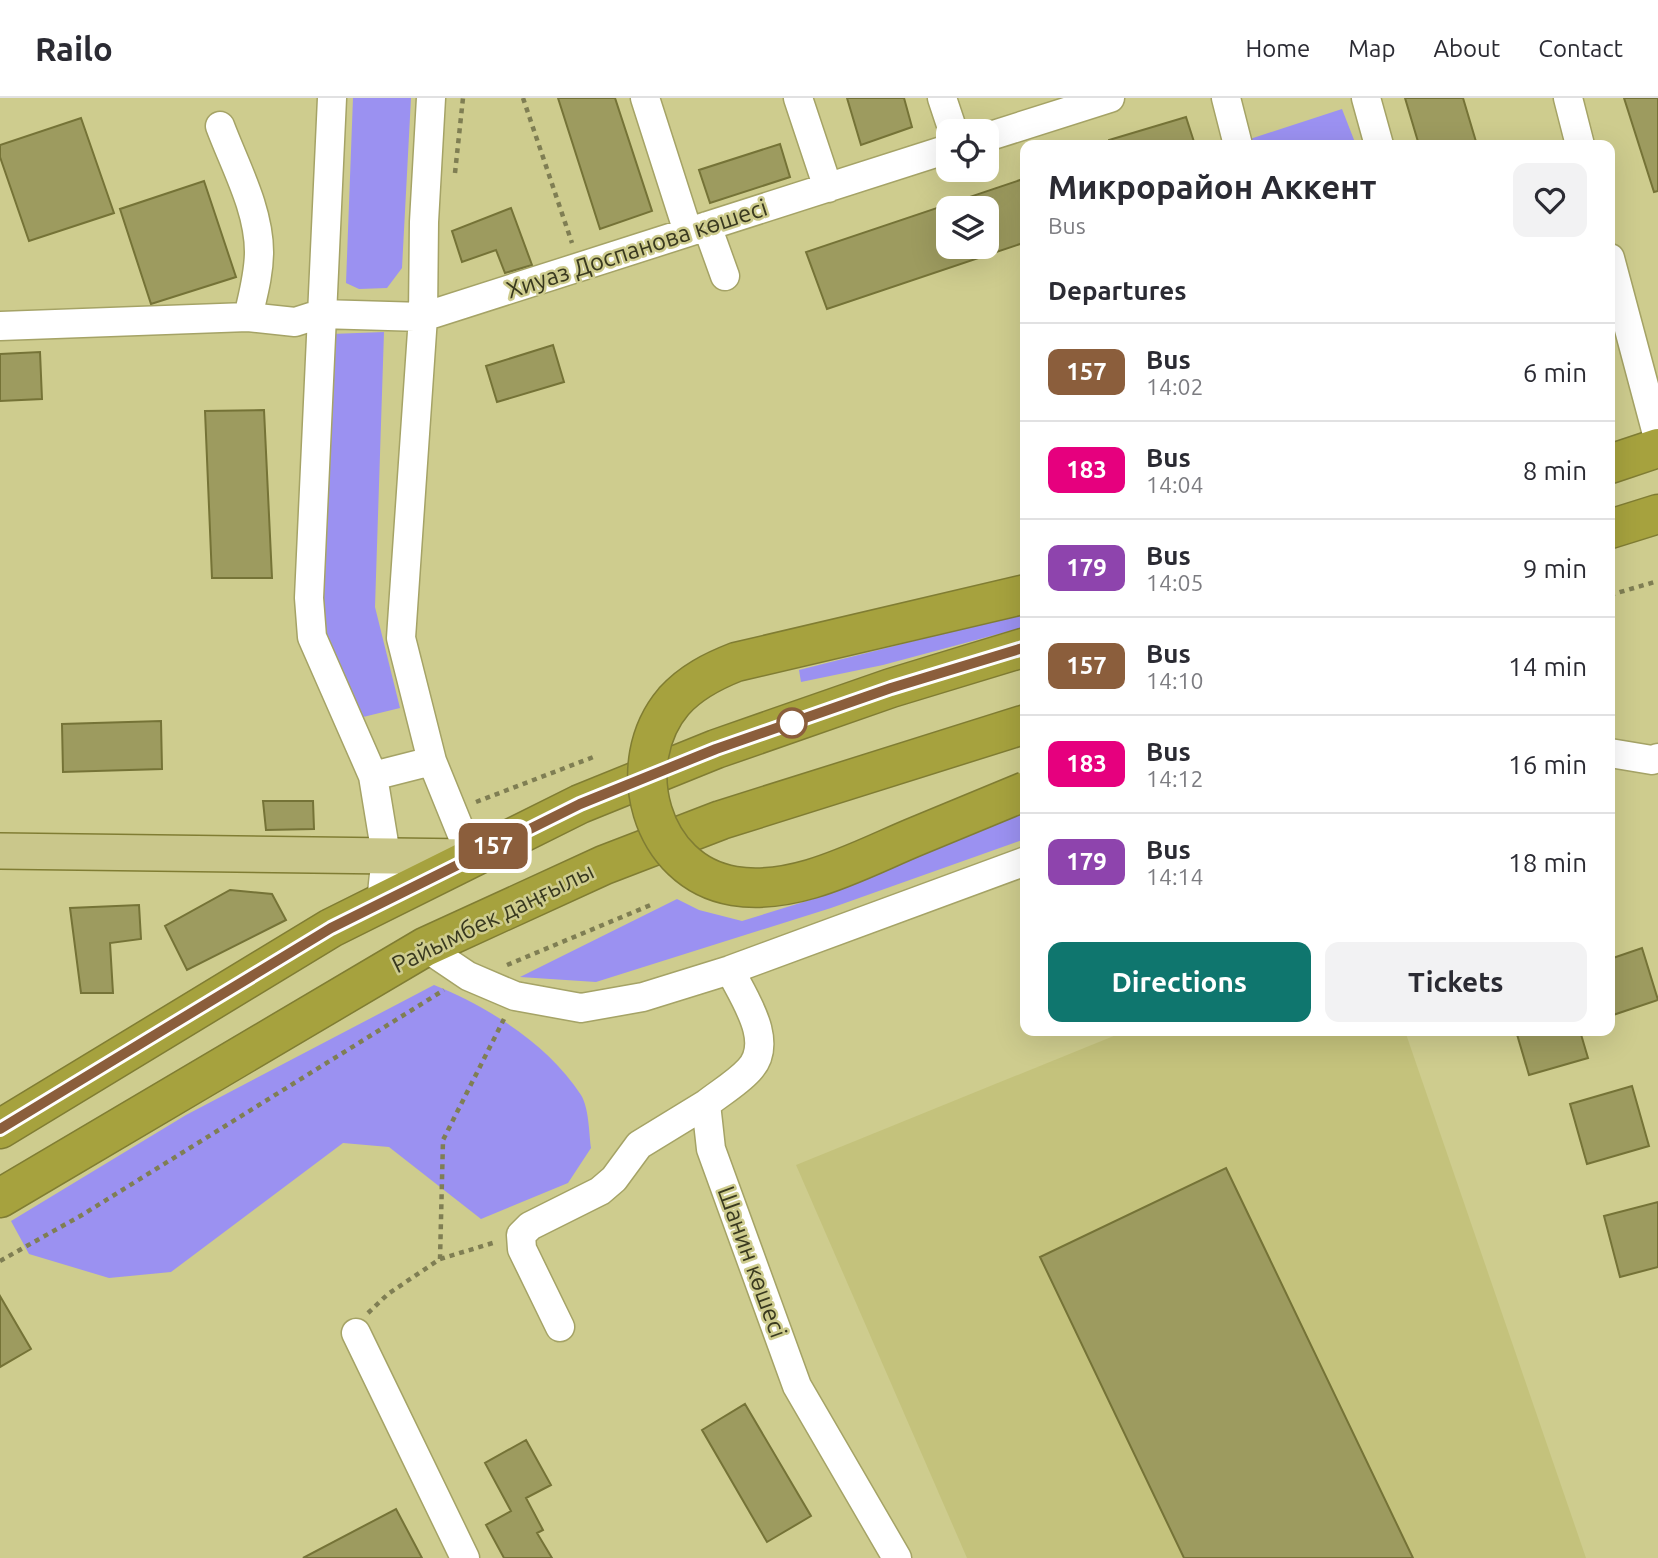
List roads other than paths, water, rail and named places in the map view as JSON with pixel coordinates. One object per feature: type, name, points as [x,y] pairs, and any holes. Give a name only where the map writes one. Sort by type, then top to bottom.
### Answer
[{"type":"highway","points":[[1615,462],[1658,449]]},
{"type":"highway","points":[[1615,527],[1658,514]]},
{"type":"highway","points":[[1020,595],[736,662],[710,672],[684,690],[663,717],[651,744],[646,778],[650,808],[667,843],[678,856],[702,875],[718,881],[754,887],[793,883],[847,866],[1020,794]]},
{"type":"highway","points":[[0,1129],[331,928],[580,804],[716,749],[891,688],[1020,649]]},
{"type":"highway","name":"Райымбек даңғылы","points":[[0,1198],[425,947],[604,865],[721,820],[1020,726]]},
{"type":"main road","points":[[0,851],[471,857]]},
{"type":"street","points":[[332,98],[309,598],[313,638],[373,776],[386,855],[381,902]]},
{"type":"street","points":[[431,98],[424,222],[423,317],[401,638],[432,761],[471,857]]},
{"type":"street","points":[[645,98],[698,229],[725,276]]},
{"type":"street","points":[[798,98],[828,188]]},
{"type":"street","points":[[942,98],[949,119]]},
{"type":"street","points":[[1226,98],[1237,140]]},
{"type":"street","points":[[1366,98],[1378,140]]},
{"type":"street","points":[[1568,98],[1579,140]]},
{"type":"street","points":[[999,133],[1092,101]]},
{"type":"street","points":[[220,126],[254,219],[258,240],[258,276],[248,317]]},
{"type":"street","name":"Хиуаз Доспанова көшесі","points":[[0,326],[248,317],[295,322],[320,314],[423,317],[936,153]]},
{"type":"street","points":[[1615,274],[1650,382],[1658,438]]},
{"type":"street","points":[[1615,754],[1652,760],[1658,758]]},
{"type":"street","points":[[373,776],[432,761]]},
{"type":"street","points":[[425,947],[468,976],[515,996],[581,1008],[643,997],[730,970],[1020,863]]},
{"type":"street","points":[[560,1327],[522,1249],[521,1235],[530,1226],[600,1191],[614,1179],[639,1145],[706,1104],[750,1069],[761,1052],[758,1031],[730,970]]},
{"type":"street","name":"Шанин көшесі","points":[[706,1104],[711,1149],[797,1386],[897,1558]]},
{"type":"street","points":[[356,1333],[464,1558]]}]
